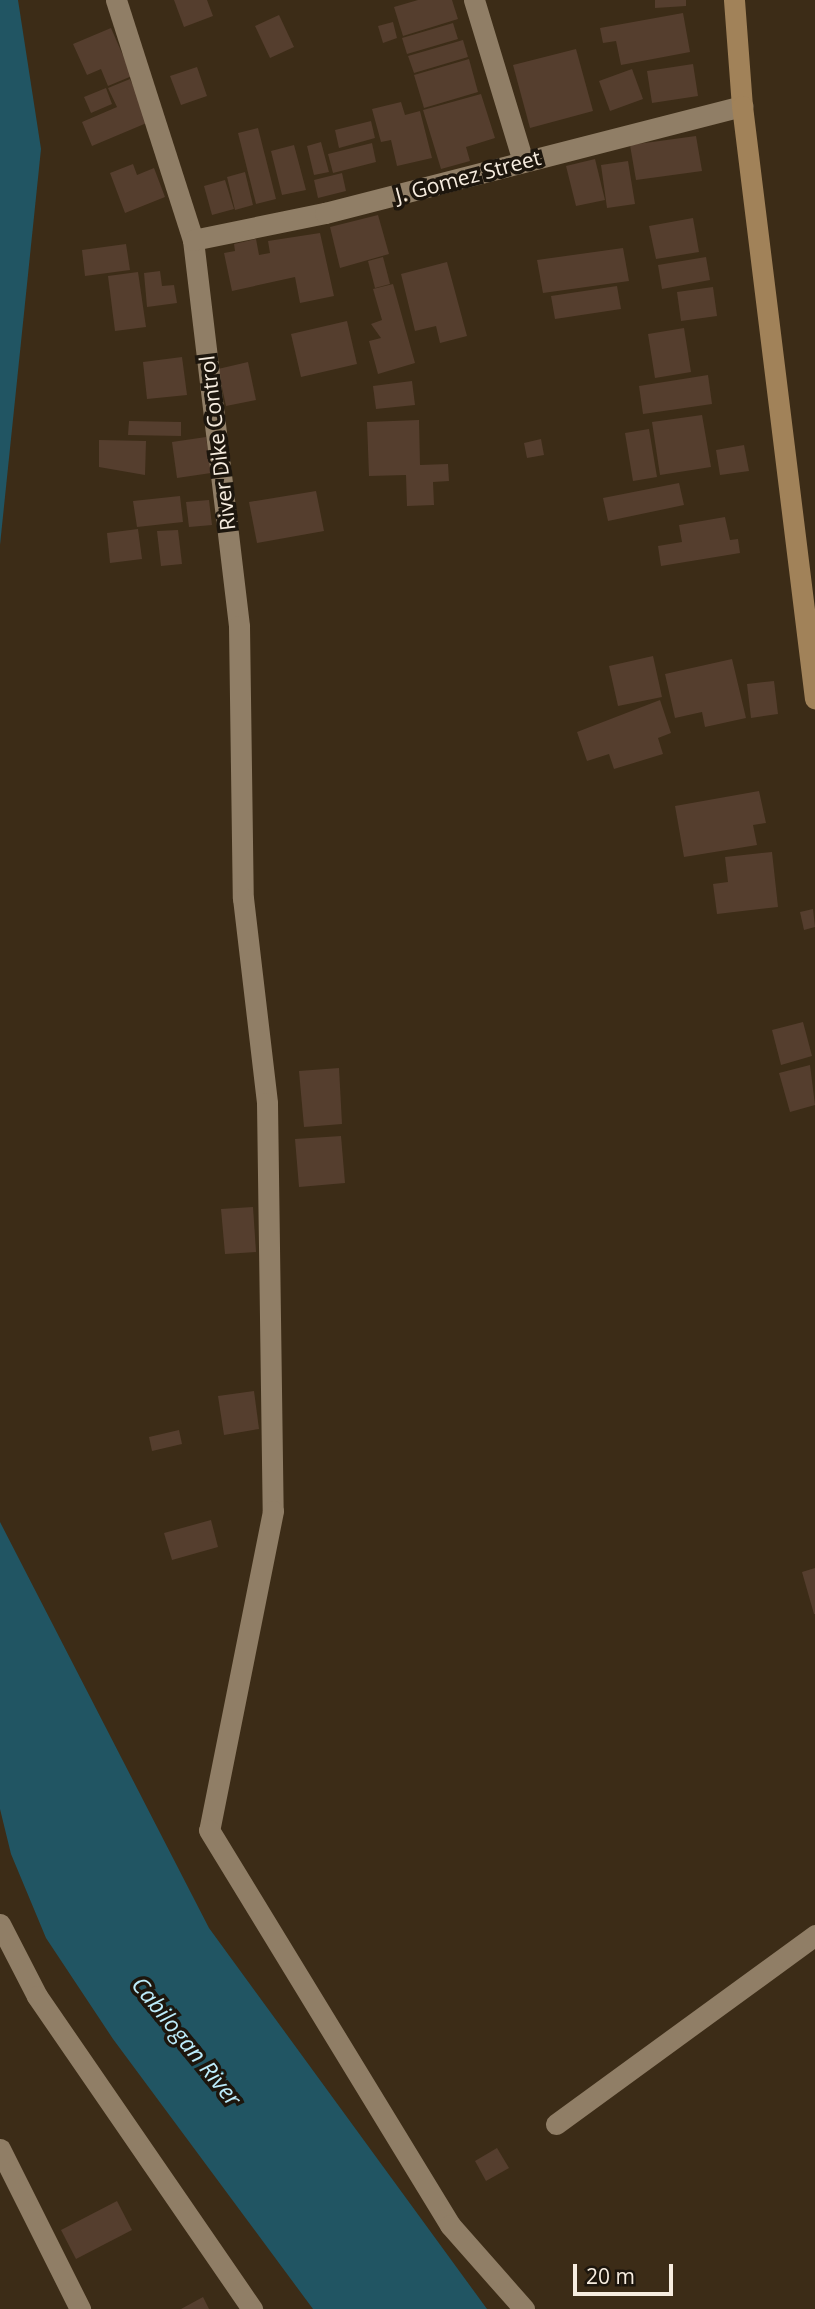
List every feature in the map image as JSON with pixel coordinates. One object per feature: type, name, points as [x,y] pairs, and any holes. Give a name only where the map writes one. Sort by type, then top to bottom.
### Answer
[{"type":"main road","points":[[733,0],[742,106],[815,699]]},
{"type":"street","name":"River Dike Control","points":[[116,0],[193,240],[239,626],[243,898],[267,1103],[273,1511],[209,1830],[450,2225],[524,2309]]},
{"type":"street","points":[[474,0],[523,161]]},
{"type":"street","name":"J. Gomez Street","points":[[193,240],[325,213],[742,106]]},
{"type":"street","points":[[0,1924],[37,1996],[252,2309]]},
{"type":"street","points":[[555,2124],[815,1935]]},
{"type":"street","points":[[0,2150],[80,2309]]},
{"type":"water","points":[[0,0],[18,0],[41,149],[0,545]]},
{"type":"water","name":"Cabilogan River","points":[[0,1522],[209,1928],[487,2309],[313,2309],[113,2039],[46,1938],[11,1854],[0,1809]]},
{"type":"building","points":[[174,0],[207,0],[213,16],[184,27]]},
{"type":"building","points":[[418,0],[452,0],[458,19],[403,36],[394,7]]},
{"type":"building","points":[[655,0],[686,0],[686,6],[655,8]]},
{"type":"building","points":[[683,13],[690,52],[621,65],[616,41],[603,43],[600,28]]},
{"type":"building","points":[[279,15],[294,47],[270,58],[255,26]]},
{"type":"building","points":[[393,22],[397,38],[383,43],[378,26]]},
{"type":"building","points":[[453,23],[458,39],[407,54],[402,38]]},
{"type":"building","points":[[111,28],[132,76],[108,86],[101,69],[87,75],[73,44]]},
{"type":"building","points":[[463,40],[468,57],[414,73],[408,56]]},
{"type":"building","points":[[576,49],[593,111],[530,128],[513,65]]},
{"type":"building","points":[[469,59],[478,92],[424,108],[414,75]]},
{"type":"building","points":[[693,64],[698,96],[652,103],[647,71]]},
{"type":"building","points":[[197,67],[207,96],[181,105],[170,76]]},
{"type":"building","points":[[632,69],[643,99],[610,111],[599,81]]},
{"type":"building","points":[[130,79],[149,122],[92,146],[82,122],[117,107],[108,88]]},
{"type":"building","points":[[106,88],[112,104],[91,113],[84,97]]},
{"type":"building","points":[[481,94],[495,138],[466,147],[470,161],[441,169],[423,110]]},
{"type":"building","points":[[401,102],[405,115],[420,111],[432,158],[397,166],[391,140],[381,142],[372,109]]},
{"type":"building","points":[[371,121],[375,138],[339,148],[335,130]]},
{"type":"building","points":[[258,128],[276,199],[256,204],[238,133]]},
{"type":"building","points":[[696,136],[702,171],[636,180],[630,145]]},
{"type":"building","points":[[321,142],[329,172],[314,175],[307,146]]},
{"type":"building","points":[[372,143],[376,162],[333,173],[328,154]]},
{"type":"building","points":[[294,145],[306,190],[282,195],[271,151]]},
{"type":"building","points":[[595,159],[605,200],[576,206],[566,166]]},
{"type":"building","points":[[628,161],[635,204],[607,208],[601,165]]},
{"type":"building","points":[[133,164],[137,175],[154,168],[165,197],[125,213],[110,173]]},
{"type":"building","points":[[245,172],[253,205],[235,210],[227,177]]},
{"type":"building","points":[[342,173],[346,191],[318,198],[314,180]]},
{"type":"building","points":[[225,180],[234,209],[212,215],[204,186]]},
{"type":"building","points":[[378,215],[389,254],[340,268],[330,227]]},
{"type":"building","points":[[693,218],[699,252],[656,259],[649,226]]},
{"type":"building","points":[[320,233],[334,296],[300,303],[295,277],[232,291],[224,253],[235,251],[234,244],[256,239],[259,255],[270,253],[268,241]]},
{"type":"building","points":[[126,244],[130,270],[85,276],[82,250]]},
{"type":"building","points":[[623,248],[629,281],[543,293],[537,260]]},
{"type":"building","points":[[383,257],[390,284],[375,288],[368,261]]},
{"type":"building","points":[[706,257],[710,280],[662,289],[658,265]]},
{"type":"building","points":[[447,262],[467,336],[440,343],[436,326],[415,331],[401,274]]},
{"type":"building","points":[[160,271],[162,286],[174,285],[177,303],[147,307],[144,273]]},
{"type":"building","points":[[138,272],[146,327],[115,331],[108,276]]},
{"type":"building","points":[[393,284],[415,363],[378,374],[369,341],[381,338],[371,324],[382,320],[373,289]]},
{"type":"building","points":[[617,286],[621,309],[555,319],[551,296]]},
{"type":"building","points":[[713,287],[717,316],[681,321],[677,292]]},
{"type":"building","points":[[347,321],[357,364],[301,377],[291,334]]},
{"type":"building","points":[[684,328],[691,372],[655,378],[648,334]]},
{"type":"building","points":[[182,357],[187,395],[147,399],[143,362]]},
{"type":"building","points":[[248,362],[256,400],[226,406],[218,369]]},
{"type":"building","points":[[708,375],[712,404],[643,414],[639,386]]},
{"type":"building","points":[[412,381],[415,405],[376,409],[373,386]]},
{"type":"building","points":[[702,415],[711,467],[660,475],[652,422]]},
{"type":"building","points":[[419,420],[420,465],[448,464],[449,481],[433,482],[434,505],[407,506],[406,475],[369,476],[367,422]]},
{"type":"building","points":[[129,421],[181,422],[181,436],[128,435]]},
{"type":"building","points":[[649,429],[657,477],[633,481],[625,433]]},
{"type":"building","points":[[206,437],[211,473],[177,478],[172,442]]},
{"type":"building","points":[[541,439],[544,455],[527,458],[524,443]]},
{"type":"building","points":[[99,440],[146,441],[145,475],[99,467]]},
{"type":"building","points":[[744,445],[749,471],[720,475],[716,450]]},
{"type":"building","points":[[679,483],[684,505],[608,521],[603,498]]},
{"type":"building","points":[[316,491],[324,531],[257,543],[249,502]]},
{"type":"building","points":[[180,496],[183,522],[137,527],[133,501]]},
{"type":"building","points":[[209,500],[212,525],[189,527],[186,502]]},
{"type":"building","points":[[725,517],[730,540],[738,539],[740,553],[661,566],[658,546],[682,542],[679,525]]},
{"type":"building","points":[[138,529],[142,559],[110,563],[107,533]]},
{"type":"building","points":[[178,530],[182,564],[161,566],[157,531]]},
{"type":"building","points":[[653,656],[662,697],[618,706],[609,666]]},
{"type":"building","points":[[732,659],[746,718],[705,727],[702,712],[675,718],[665,674]]},
{"type":"building","points":[[774,681],[778,714],[751,718],[747,684]]},
{"type":"building","points":[[660,700],[671,733],[658,738],[663,754],[614,769],[609,754],[587,761],[577,732]]},
{"type":"building","points":[[759,791],[766,823],[753,825],[757,845],[684,857],[675,806]]},
{"type":"building","points":[[772,852],[778,907],[717,914],[713,884],[728,882],[725,857]]},
{"type":"building","points":[[813,909],[815,927],[804,930],[800,912]]},
{"type":"building","points":[[803,1022],[812,1056],[781,1065],[772,1030]]},
{"type":"building","points":[[810,1065],[815,1105],[790,1112],[779,1073]]},
{"type":"building","points":[[339,1068],[342,1124],[304,1127],[299,1071]]},
{"type":"building","points":[[341,1136],[345,1183],[299,1187],[295,1139]]},
{"type":"building","points":[[253,1207],[256,1252],[225,1254],[221,1209]]},
{"type":"building","points":[[254,1391],[259,1429],[224,1435],[218,1396]]},
{"type":"building","points":[[179,1430],[182,1444],[152,1451],[149,1437]]},
{"type":"building","points":[[211,1520],[218,1547],[172,1560],[164,1533]]},
{"type":"building","points":[[815,1568],[815,1614],[814,1614],[802,1572]]},
{"type":"building","points":[[497,2148],[509,2168],[486,2181],[475,2161]]},
{"type":"building","points":[[117,2201],[132,2230],[76,2259],[61,2230]]},
{"type":"building","points":[[203,2297],[209,2309],[181,2309]]}]
